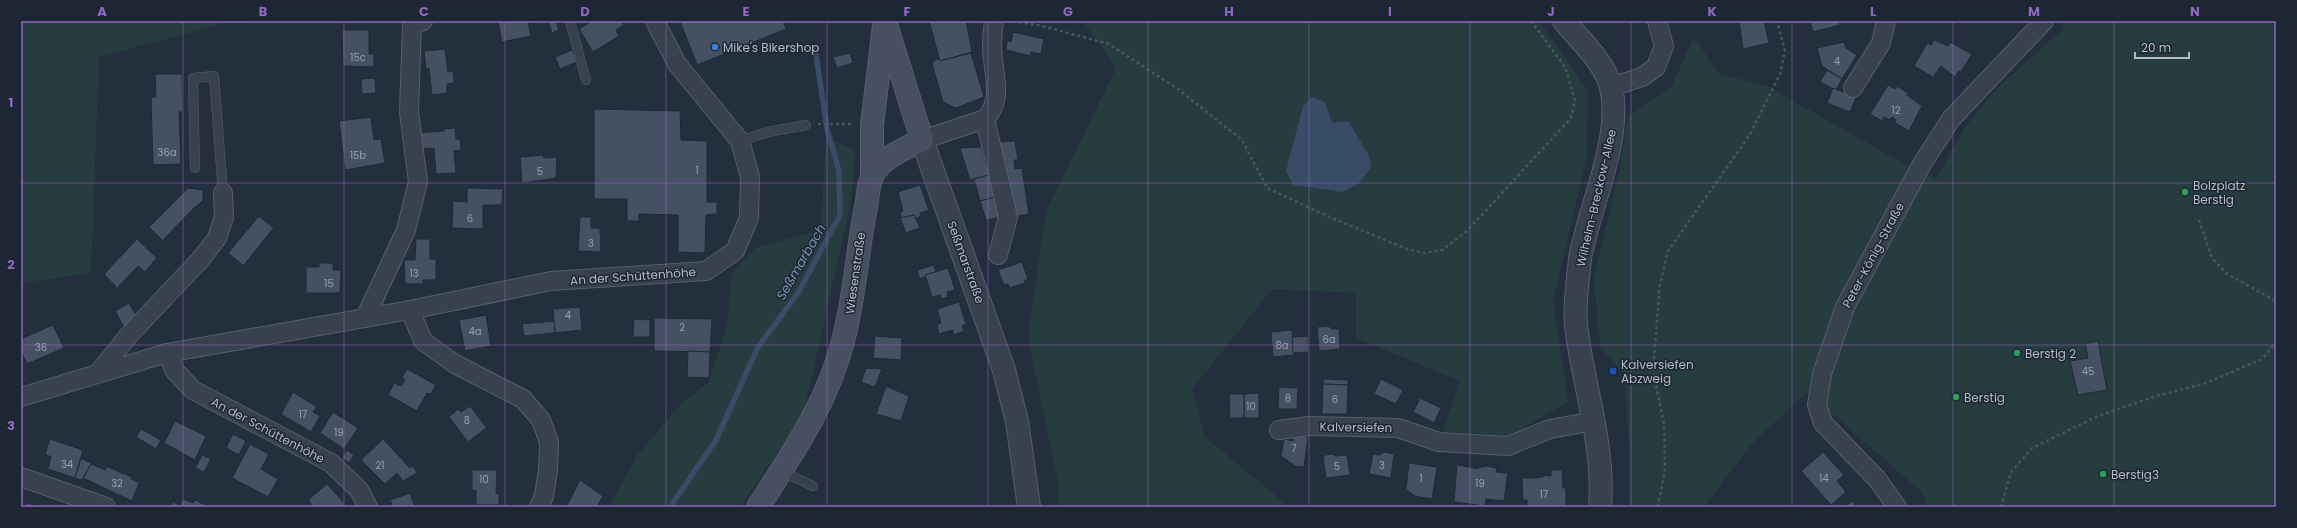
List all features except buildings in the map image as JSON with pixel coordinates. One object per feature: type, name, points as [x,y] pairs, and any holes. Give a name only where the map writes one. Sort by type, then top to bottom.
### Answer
[{"type":"main road","name":"Seßmarstraße","points":[[885,21],[922,140]]},
{"type":"main road","name":"Wiesenstraße","points":[[758,507],[819,408],[843,342],[854,291],[860,238],[872,176],[872,125],[885,21]]},
{"type":"main road","points":[[872,176],[881,164],[922,140]]},
{"type":"street","points":[[365,318],[406,230],[418,182],[409,112],[412,24],[423,21]]},
{"type":"street","name":"An der Schüttenhöhe","points":[[21,397],[99,372],[167,353],[410,310],[551,281],[706,271],[735,251],[749,218],[750,177],[740,141],[677,64],[655,21]]},
{"type":"street","points":[[922,140],[985,119],[991,113],[996,102],[992,46],[994,21]]},
{"type":"street","name":"Wilhelm-Breckow-Allee","points":[[1564,21],[1599,64],[1611,87],[1613,113],[1612,135],[1580,257],[1576,323],[1602,464],[1600,507]]},
{"type":"street","points":[[1611,87],[1642,77],[1656,67],[1664,46],[1658,21]]},
{"type":"street","points":[[1853,88],[1881,43],[1886,21]]},
{"type":"street","name":"Peter-König-Straße","points":[[1897,507],[1877,479],[1823,423],[1817,405],[1822,374],[1845,308],[1922,164],[1951,119],[2044,21]]},
{"type":"street","points":[[985,119],[1008,217],[998,255]]},
{"type":"street","name":"Seßmarstraße","points":[[922,140],[1004,370],[1017,421],[1029,507]]},
{"type":"street","points":[[99,372],[129,335],[200,260],[217,238],[224,217],[223,193]]},
{"type":"street","points":[[410,310],[423,341],[455,364],[524,399],[541,420],[549,442],[548,470],[544,496],[539,507]]},
{"type":"street","name":"An der Schüttenhöhe","points":[[167,353],[175,371],[193,390],[331,463],[359,490],[368,507]]},
{"type":"street","name":"Kalversiefen","points":[[1279,430],[1309,426],[1398,428],[1439,442],[1508,446],[1550,429],[1594,421]]},
{"type":"street","points":[[21,477],[106,507]]},
{"type":"lane","points":[[570,21],[586,80]]},
{"type":"lane","points":[[196,168],[193,78],[214,76],[223,193]]},
{"type":"lane","points":[[740,141],[768,132],[806,126]]},
{"type":"lane","points":[[781,471],[813,486]]},
{"type":"path","points":[[21,27],[23,21]]},
{"type":"path","points":[[1013,21],[1042,26],[1109,44],[1178,89],[1242,140],[1267,188],[1334,219],[1407,249],[1424,253],[1442,250],[1467,231],[1571,118],[1575,100],[1565,67],[1531,21]]},
{"type":"path","points":[[1658,507],[1665,469],[1664,424],[1653,371],[1660,284],[1668,251],[1749,136],[1780,74],[1784,51],[1777,21]]},
{"type":"path","points":[[2199,220],[2212,258],[2228,274],[2276,301]]},
{"type":"path","points":[[2001,507],[2011,472],[2032,448],[2098,416],[2156,396],[2206,383],[2262,359],[2276,342]]},
{"type":"green space","points":[[21,21],[287,21],[226,23],[99,57],[91,273],[21,283]]},
{"type":"green space","points":[[1083,21],[1539,21],[1588,90],[1587,157],[1553,301],[1568,402],[1508,436],[1443,431],[1460,381],[1356,338],[1356,293],[1272,289],[1192,389],[1205,437],[1289,507],[1059,507],[1059,487],[1028,338],[1046,212],[1116,68]]},
{"type":"green space","points":[[2063,21],[2276,21],[2276,507],[1927,507],[1922,492],[1807,392],[1751,445],[1704,507],[1629,507],[1630,458],[1624,374],[1600,347],[1594,278],[1619,174],[1628,116],[1671,87],[1694,37],[1719,74],[1767,86],[1906,165],[1936,179],[1965,127],[1996,89],[2063,29]]},
{"type":"green space","points":[[826,140],[835,141],[855,151],[851,202],[805,407],[798,423],[740,507],[609,507],[638,454],[683,402],[709,382],[727,326],[732,273],[755,248],[821,230]]},
{"type":"water","points":[[1312,97],[1325,102],[1332,123],[1348,121],[1369,156],[1371,168],[1358,184],[1343,192],[1293,185],[1286,171],[1303,106]]},
{"type":"waterway","name":"Seßmarbach","points":[[670,507],[716,440],[758,347],[798,293],[840,215],[839,171],[827,129],[815,47]]},
{"type":"place","name":"Mike's Bikershop","points":[[715,47]]},
{"type":"place","name":"Bolzplatz Berstig","points":[[2185,192]]},
{"type":"place","name":"Berstig 2","points":[[2017,353]]},
{"type":"place","name":"Kalversiefen Abzweig","points":[[1613,371]]},
{"type":"place","name":"Berstig","points":[[1956,397]]},
{"type":"place","name":"Berstig3","points":[[2103,474]]}]
